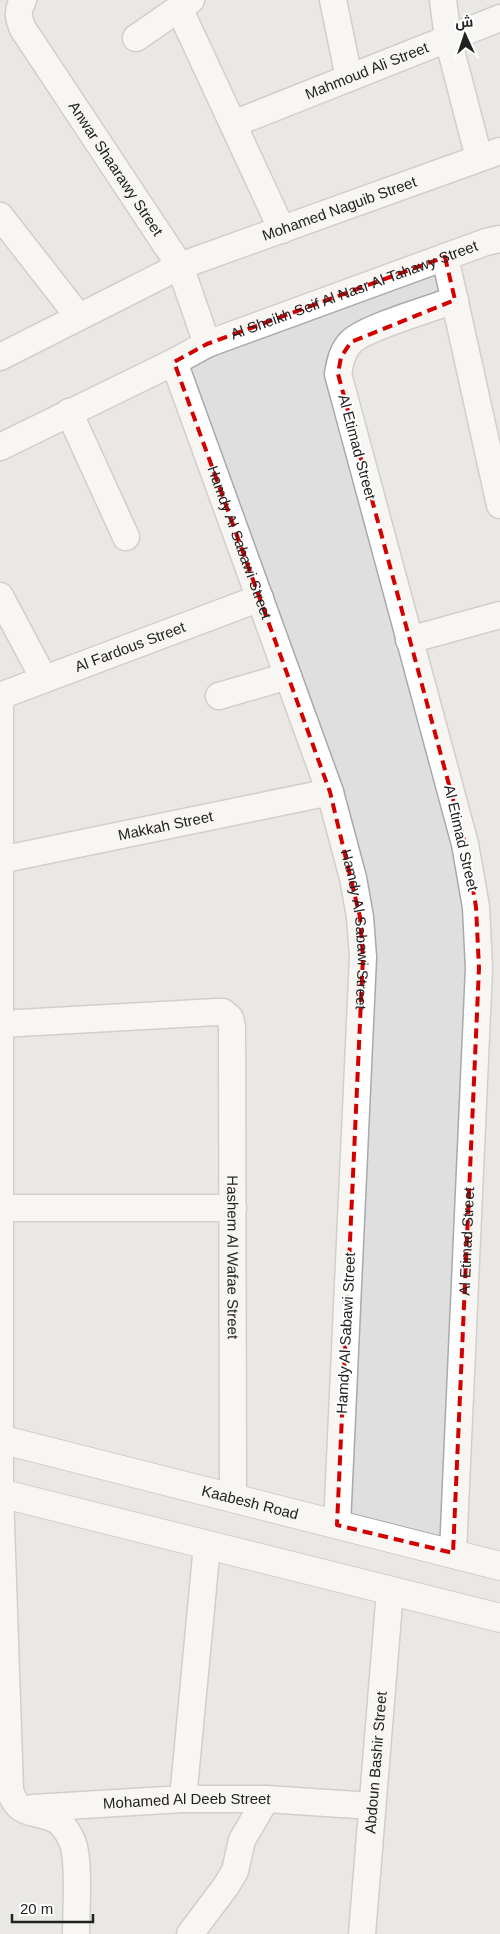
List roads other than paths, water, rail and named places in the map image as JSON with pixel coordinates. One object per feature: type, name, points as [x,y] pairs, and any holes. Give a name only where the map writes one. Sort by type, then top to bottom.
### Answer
[{"type":"street","name":"Anwar Shaarawy Street","points":[[23,0],[19,6],[18,18],[23,29],[180,266],[207,344]]},
{"type":"street","points":[[333,0],[349,78]]},
{"type":"street","points":[[443,0],[448,39],[490,155]]},
{"type":"street","points":[[136,38],[185,4],[233,124],[282,230]]},
{"type":"street","name":"Mahmoud Ali Street","points":[[233,124],[500,18]]},
{"type":"street","name":"Mohamed Naguib Street","points":[[0,356],[180,266],[490,155]]},
{"type":"street","points":[[0,216],[79,317]]},
{"type":"street","name":"Al Sheikh Seif Al Nasr Al Tahawy Street","points":[[0,446],[174,362],[207,344],[445,257],[500,239]]},
{"type":"street","points":[[445,257],[500,505]]},
{"type":"street","name":"Al Etimad Street","points":[[453,1554],[479,968],[476,907],[466,844],[338,374],[341,357],[351,342],[366,332],[455,300]]},
{"type":"street","name":"Hamdy Al Sabawi Street","points":[[174,362],[330,792],[353,878],[360,917],[363,957],[337,1525]]},
{"type":"street","points":[[69,412],[126,537]]},
{"type":"street","points":[[0,596],[44,679]]},
{"type":"street","name":"Al Fardous Street","points":[[0,696],[260,598]]},
{"type":"street","points":[[410,640],[500,615]]},
{"type":"street","points":[[219,696],[288,676]]},
{"type":"street","points":[[0,696],[0,1493],[10,1790],[17,1805],[12,1809]]},
{"type":"street","name":"Makkah Street","points":[[0,860],[330,792]]},
{"type":"street","name":"Hashem Al Wafae Street","points":[[1,1024],[216,1012],[223,1012],[230,1018],[232,1026],[233,1498]]},
{"type":"street","points":[[0,1208],[233,1208]]},
{"type":"street","name":"Kaabesh Road","points":[[0,1439],[500,1566]]},
{"type":"street","points":[[0,1493],[500,1618]]},
{"type":"street","points":[[183,1799],[207,1545]]},
{"type":"street","name":"Abdoun Bashir Street","points":[[362,1934],[390,1591]]},
{"type":"street","name":"Mohamed Al Deeb Street","points":[[12,1809],[183,1799],[266,1800],[372,1806]]},
{"type":"street","points":[[193,1932],[231,1879],[239,1858],[242,1840],[266,1800]]},
{"type":"street","points":[[12,1809],[53,1818],[65,1828],[73,1842],[76,1857],[76,1934]]}]
